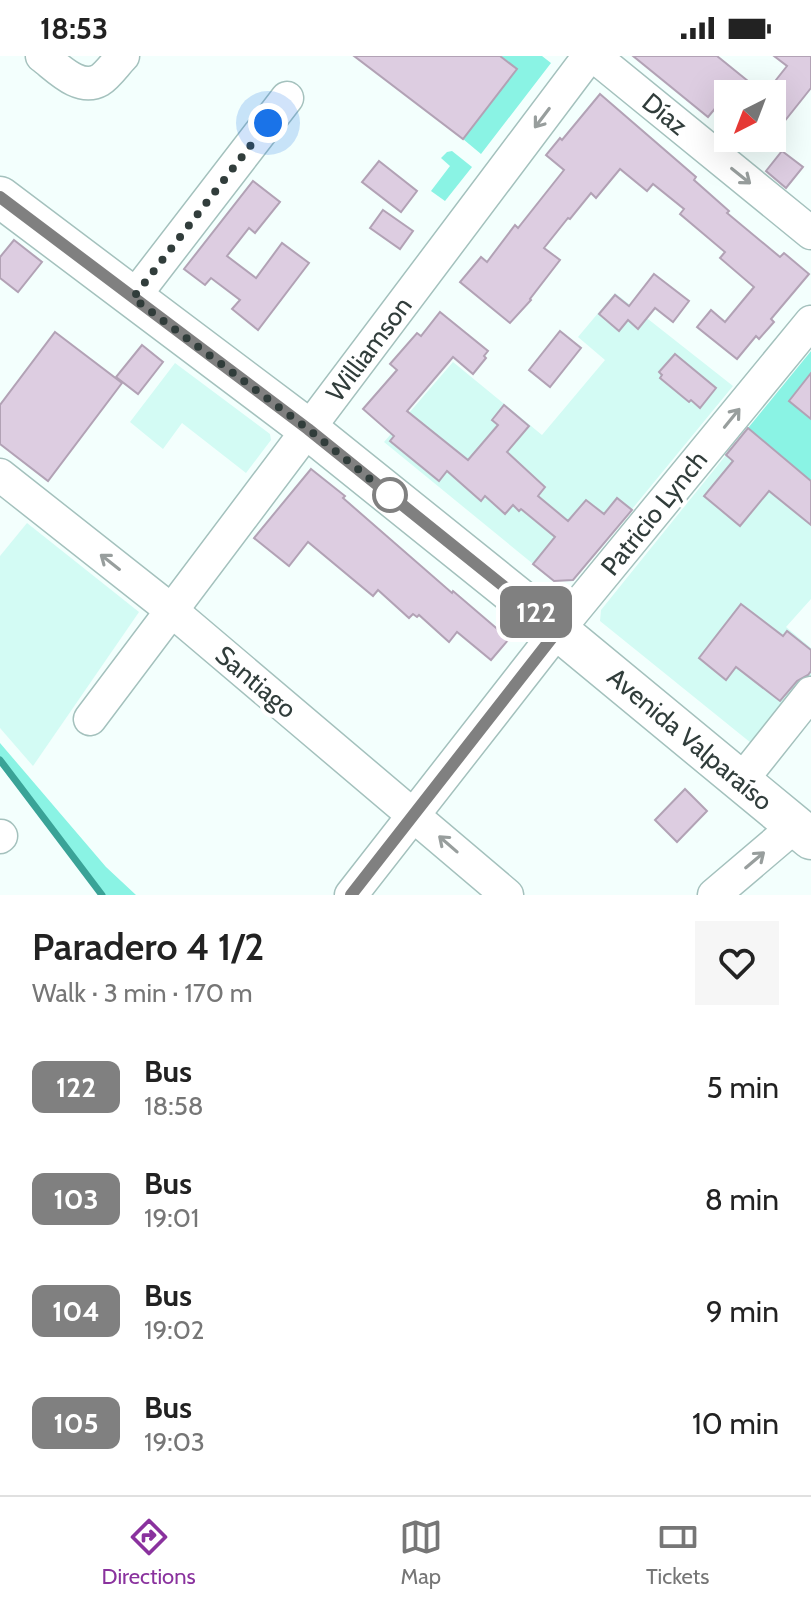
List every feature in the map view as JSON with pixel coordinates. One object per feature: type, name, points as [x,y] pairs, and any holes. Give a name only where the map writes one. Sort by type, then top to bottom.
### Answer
[{"type":"main road","name":"Avenida Valparaíso","points":[[5,211],[133,298],[308,429],[803,832]]},
{"type":"street","points":[[42,56],[73,79],[86,84],[100,80],[123,56]]},
{"type":"street","name":"Díaz","points":[[592,56],[811,233]]},
{"type":"street","name":"Williamson","points":[[90,719],[592,56]]},
{"type":"street","points":[[133,298],[287,98]]},
{"type":"street","name":"Patricio Lynch","points":[[351,895],[558,630],[811,322]]},
{"type":"street","name":"Santiago","points":[[0,475],[171,610],[507,895]]},
{"type":"street","points":[[741,781],[811,693]]},
{"type":"street","points":[[714,895],[803,832]]},
{"type":"shaded area","points":[[615,293],[733,386],[573,581],[554,581],[384,442],[453,362],[542,435],[605,360],[578,337]]},
{"type":"shaded area","points":[[175,363],[270,434],[271,440],[246,473],[182,423],[163,449],[130,422]]},
{"type":"shaded area","points":[[726,455],[811,525],[811,599],[786,627],[811,648],[811,676],[756,747],[600,621],[601,610]]},
{"type":"shaded area","points":[[27,523],[139,612],[33,766],[0,728],[0,556]]},
{"type":"green space","points":[[501,56],[542,56],[551,63],[481,154],[463,139],[517,69]]},
{"type":"green space","points":[[452,151],[472,167],[445,201],[431,191],[450,166],[441,158]]},
{"type":"green space","points":[[811,351],[811,525],[726,455]]},
{"type":"green space","points":[[0,743],[106,867],[136,895],[104,895],[0,766]]},
{"type":"building","points":[[354,56],[500,56],[517,69],[463,139]]},
{"type":"building","points":[[633,56],[717,56],[747,80],[714,80],[714,110],[708,117]]},
{"type":"building","points":[[774,56],[811,56],[811,88],[786,119],[786,80],[776,80],[787,66]]},
{"type":"building","points":[[600,94],[696,177],[694,180],[729,211],[727,213],[780,257],[784,253],[809,274],[771,319],[774,322],[759,339],[756,336],[737,359],[697,327],[711,310],[725,322],[754,287],[720,258],[725,252],[680,214],[684,209],[653,184],[647,191],[620,169],[596,198],[591,193],[544,248],[560,260],[510,323],[460,282],[481,257],[487,262],[564,170],[546,155]]},
{"type":"building","points":[[781,152],[803,167],[786,188],[766,171]]},
{"type":"building","points":[[379,161],[417,191],[401,212],[362,182]]},
{"type":"building","points":[[253,181],[280,202],[255,233],[249,228],[227,256],[256,278],[282,243],[309,263],[258,330],[232,309],[240,300],[211,278],[205,285],[184,269]]},
{"type":"building","points":[[383,210],[413,231],[400,249],[370,228]]},
{"type":"building","points":[[14,240],[42,262],[18,292],[0,278],[0,257]]},
{"type":"building","points":[[654,274],[689,301],[673,322],[655,308],[638,329],[628,320],[619,331],[599,314],[615,295],[629,306]]},
{"type":"building","points":[[440,312],[488,351],[484,356],[486,358],[473,374],[453,357],[407,411],[468,460],[498,425],[492,420],[504,405],[529,426],[507,452],[545,487],[538,496],[568,521],[586,500],[604,514],[617,498],[632,510],[573,580],[554,581],[533,564],[555,537],[521,509],[519,511],[513,505],[505,514],[485,496],[481,501],[447,471],[439,481],[390,441],[394,436],[363,409],[397,370],[390,364],[417,333],[421,336]]},
{"type":"building","points":[[560,331],[581,348],[550,387],[529,370]]},
{"type":"building","points":[[55,332],[122,383],[48,481],[0,444],[0,405]]},
{"type":"building","points":[[142,345],[163,362],[138,394],[116,377]]},
{"type":"building","points":[[675,354],[716,388],[700,408],[660,378],[662,375],[659,372]]},
{"type":"building","points":[[811,373],[811,419],[789,401]]},
{"type":"building","points":[[748,428],[811,481],[811,525],[769,491],[740,526],[704,496],[733,461],[726,455]]},
{"type":"building","points":[[311,469],[509,639],[491,660],[457,632],[449,642],[419,615],[413,614],[409,618],[378,590],[373,596],[308,542],[289,566],[254,538]]},
{"type":"building","points":[[741,604],[783,636],[787,631],[811,650],[811,671],[797,681],[780,701],[736,667],[726,680],[699,658]]},
{"type":"building","points":[[685,789],[707,811],[677,842],[655,820]]},
{"type":"waterway","points":[[0,760],[102,895]]},
{"type":"bus line","name":"122","points":[[0,197],[308,429],[558,630],[351,895]]},
{"type":"route","points":[[268,123],[133,298],[308,429],[390,495]]}]
